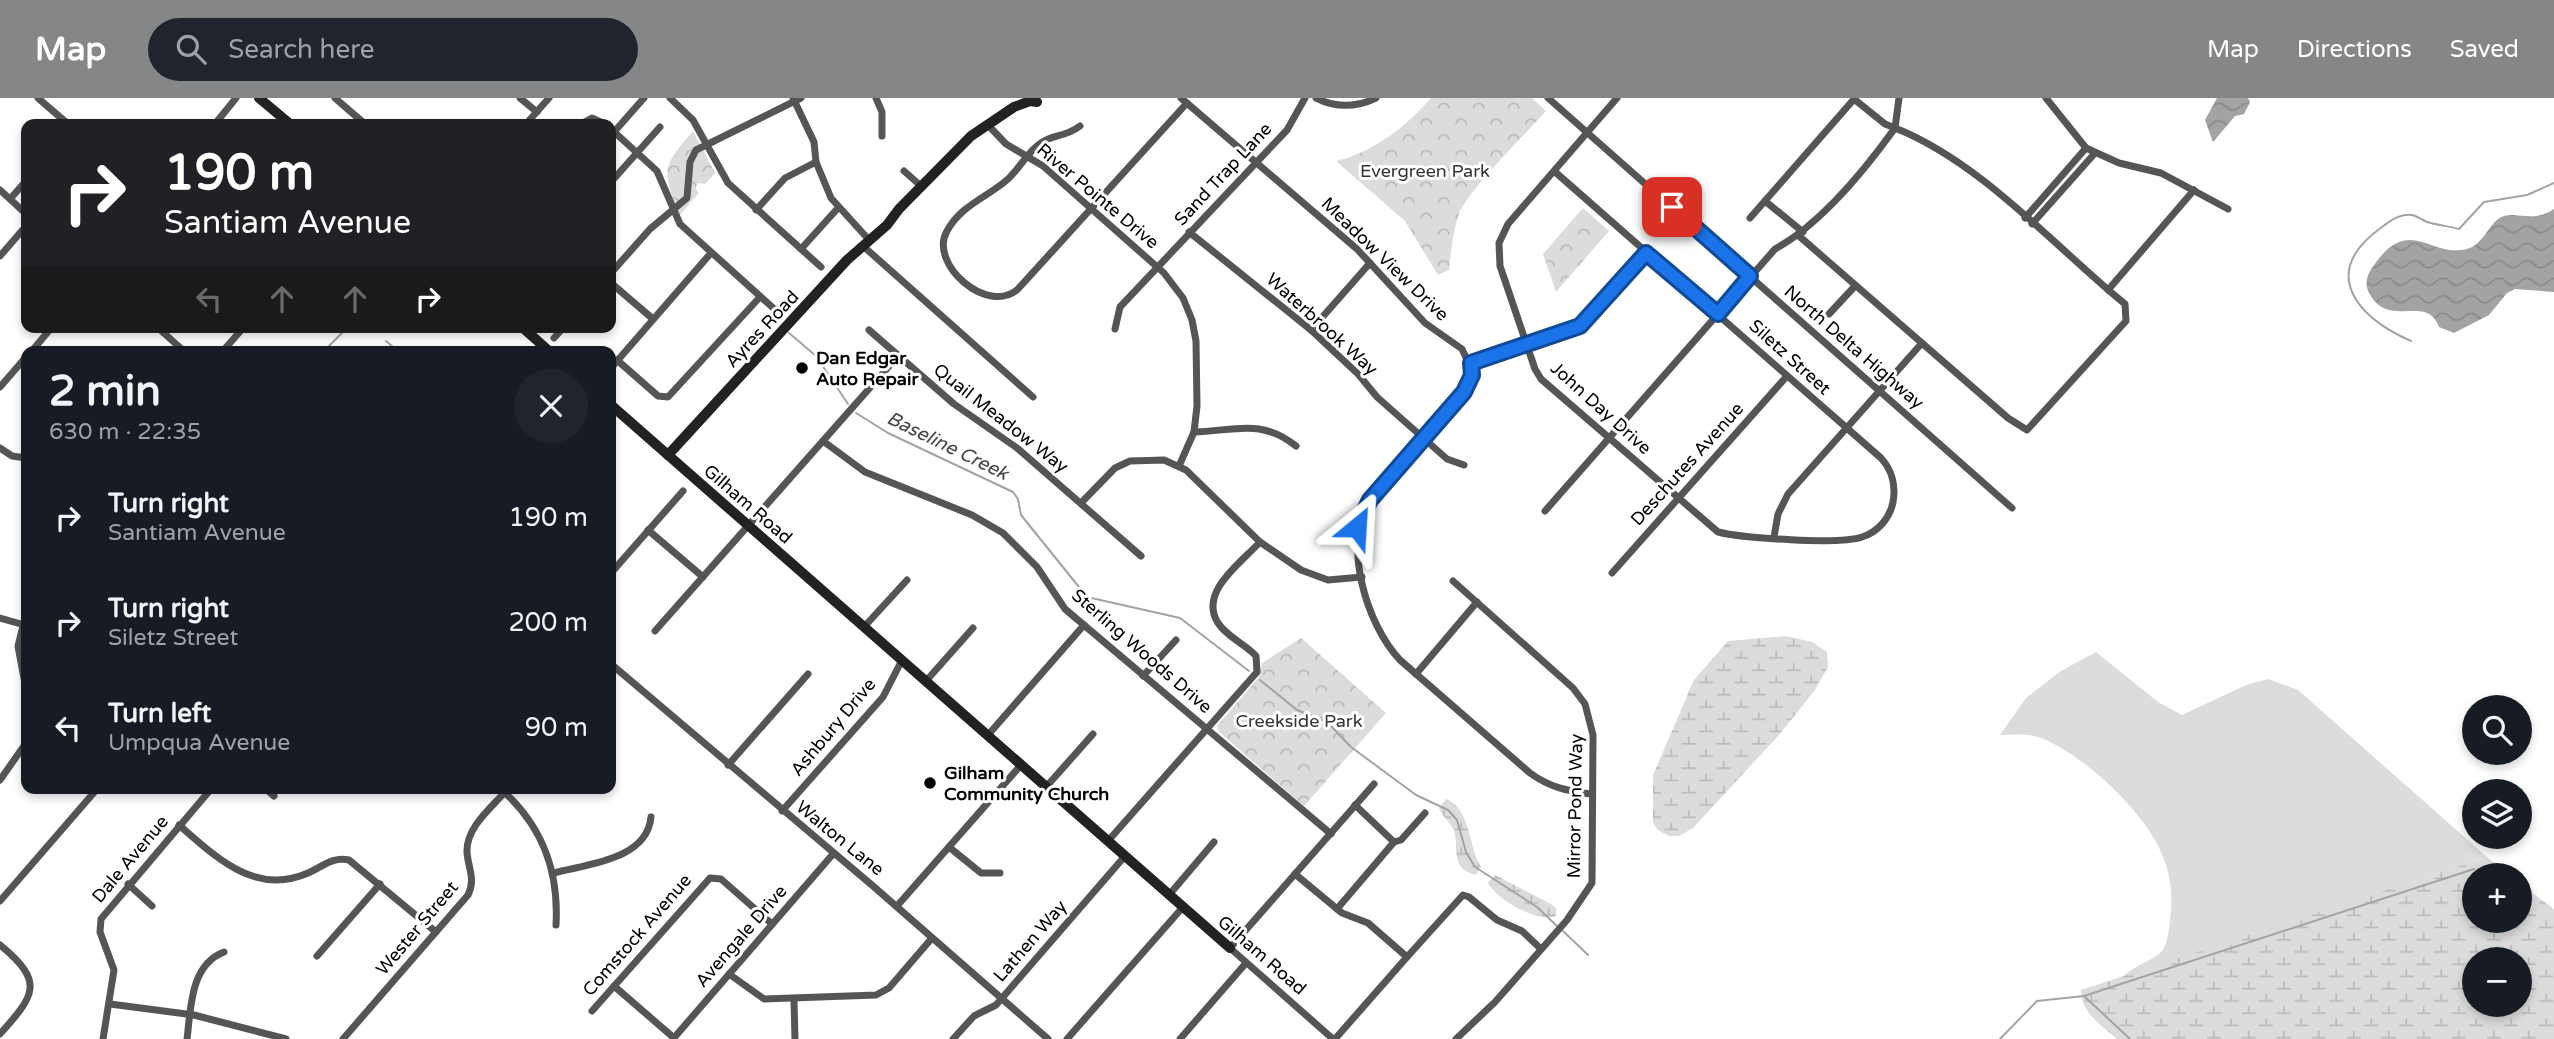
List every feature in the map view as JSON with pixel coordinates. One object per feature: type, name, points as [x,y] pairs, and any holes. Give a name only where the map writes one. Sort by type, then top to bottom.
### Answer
[{"type":"street","points":[[38,98],[62,119]]},
{"type":"street","points":[[221,119],[236,98]]},
{"type":"street","points":[[260,98],[284,119]]},
{"type":"street","points":[[335,98],[359,119]]},
{"type":"street","points":[[520,98],[537,113]]},
{"type":"street","points":[[531,119],[549,98]]},
{"type":"street","points":[[616,127],[644,98]]},
{"type":"street","points":[[670,98],[693,120],[728,183],[821,267]]},
{"type":"street","points":[[877,98],[882,112],[882,136]]},
{"type":"street","name":"Ayres Road","points":[[668,455],[761,350],[846,260],[898,214],[899,209],[921,186],[987,124],[1010,113],[1014,107],[1048,98]]},
{"type":"street","name":"Sand Trap Lane","points":[[1156,266],[1287,130],[1305,98]]},
{"type":"street","points":[[1316,98],[1331,104],[1352,106],[1376,98]]},
{"type":"street","name":"North Delta Highway","points":[[1548,98],[2012,508]]},
{"type":"street","name":"John Day Drive","points":[[1617,98],[1508,224],[1499,243],[1500,266],[1525,345],[1541,379],[1718,532],[1737,537],[1774,537]]},
{"type":"street","points":[[1750,218],[1855,98],[1885,124],[1947,155],[2025,218],[2124,304],[2128,312],[2126,321],[2026,430],[2014,423],[1855,286],[1765,201]]},
{"type":"street","points":[[1545,511],[1774,249],[1801,234],[1829,207],[1895,128],[1899,98]]},
{"type":"street","points":[[2046,98],[2087,148],[2095,153],[2119,163],[2161,173],[2228,209]]},
{"type":"street","points":[[616,267],[650,229],[689,195],[690,159],[705,144],[796,99],[814,142],[816,162],[838,208],[866,244],[1032,397]]},
{"type":"street","points":[[1080,126],[1068,135],[1043,141],[1006,181],[973,201],[945,233],[942,248],[945,259],[975,289],[996,298],[1014,293],[1184,101]]},
{"type":"street","name":"Meadow View Drive","points":[[1184,101],[1328,222],[1370,263],[1413,313],[1458,345],[1471,363]]},
{"type":"street","name":"River Pointe Drive","points":[[987,124],[1006,144],[1027,156],[1090,208],[1156,266],[1177,289],[1192,320],[1198,406],[1194,432],[1179,466]]},
{"type":"street","points":[[616,176],[660,127]]},
{"type":"street","points":[[616,134],[660,175],[680,223],[781,315]]},
{"type":"street","points":[[2025,218],[2087,148]]},
{"type":"street","points":[[2032,224],[2095,153]]},
{"type":"street","points":[[756,210],[785,178],[816,162]]},
{"type":"street","points":[[904,171],[921,186]]},
{"type":"street","name":"Siletz Street","points":[[1554,171],[1881,458],[1889,470],[1894,496],[1885,520],[1861,538],[1774,537]]},
{"type":"street","points":[[10,199],[21,187]]},
{"type":"street","points":[[0,190],[21,209]]},
{"type":"street","points":[[2108,290],[2194,190]]},
{"type":"street","points":[[801,249],[838,208]]},
{"type":"street","points":[[0,256],[21,232]]},
{"type":"street","name":"Waterbrook Way","points":[[1189,232],[1311,330],[1447,459],[1464,464]]},
{"type":"street","points":[[711,253],[617,360],[658,396],[668,397],[760,297]]},
{"type":"street","points":[[1591,794],[1563,790],[1537,779],[1416,674],[1384,639],[1362,577],[1355,541],[1362,513],[1370,500],[1470,383],[1471,363],[1587,321],[1646,253]]},
{"type":"street","points":[[1311,330],[1370,263]]},
{"type":"street","name":"River Pointe Drive","points":[[1115,328],[1120,307],[1156,266]]},
{"type":"street","points":[[1829,314],[1855,286]]},
{"type":"street","points":[[616,287],[653,319]]},
{"type":"street","name":"Quail Meadow Way","points":[[869,330],[954,404],[1017,448],[1141,556]]},
{"type":"street","points":[[164,333],[178,346]]},
{"type":"street","points":[[529,333],[543,346]]},
{"type":"street","points":[[554,338],[559,333]]},
{"type":"street","points":[[1774,537],[1778,514],[1788,494],[1922,343]]},
{"type":"street","points":[[655,631],[898,356]]},
{"type":"street","points":[[0,387],[21,363]]},
{"type":"street","name":"Deschutes Avenue","points":[[1612,573],[1787,376]]},
{"type":"street","name":"Gilham Road","points":[[616,409],[1334,1039]]},
{"type":"street","points":[[1194,432],[1257,427],[1279,434],[1296,446]]},
{"type":"street","name":"Sterling Woods Drive","points":[[823,441],[865,472],[972,515],[1003,533],[1037,567],[1065,608],[1331,834]]},
{"type":"street","points":[[0,448],[12,456],[21,457]]},
{"type":"street","points":[[1081,503],[1104,477],[1130,461],[1164,460],[1179,466],[1260,542],[1314,577],[1328,580],[1362,577]]},
{"type":"street","points":[[616,566],[683,491]]},
{"type":"street","points":[[648,530],[703,578]]},
{"type":"street","points":[[1108,841],[1259,669],[1256,656],[1218,623],[1213,606],[1218,586],[1260,542]]},
{"type":"street","points":[[864,627],[907,580]]},
{"type":"street","name":"Mirror Pond Way","points":[[1453,581],[1560,675],[1585,704],[1593,735],[1591,794],[1594,877],[1583,900],[1563,925],[1495,1002],[1456,1039]]},
{"type":"street","points":[[1416,674],[1477,602]]},
{"type":"street","points":[[0,618],[21,624],[18,655],[21,668]]},
{"type":"street","points":[[988,736],[1084,625]]},
{"type":"street","points":[[926,681],[973,628]]},
{"type":"street","points":[[1143,676],[1176,639]]},
{"type":"street","name":"Ashbury Drive","points":[[782,811],[883,697],[902,660]]},
{"type":"street","name":"Walton Lane","points":[[616,668],[897,906],[1048,1039]]},
{"type":"street","points":[[728,765],[808,674]]},
{"type":"street","points":[[1046,787],[1093,734]]},
{"type":"street","points":[[0,780],[21,750]]},
{"type":"street","points":[[897,906],[1021,765]]},
{"type":"street","points":[[1230,948],[1374,784]]},
{"type":"street","points":[[0,901],[93,794]]},
{"type":"street","name":"Dale Avenue","points":[[103,1039],[114,964],[99,926],[104,912],[207,794]]},
{"type":"street","name":"Wester Street","points":[[343,1039],[471,890],[472,874],[463,853],[473,828],[501,794]]},
{"type":"street","points":[[506,794],[538,833],[554,873],[556,925]]},
{"type":"street","points":[[1355,806],[1394,842]]},
{"type":"street","points":[[1338,909],[1394,842],[1401,840],[1425,813]]},
{"type":"street","points":[[554,873],[631,849],[647,834],[651,817]]},
{"type":"street","points":[[179,825],[225,864],[256,879],[288,879],[344,858],[359,866],[436,932]]},
{"type":"street","points":[[1169,895],[1214,842]]},
{"type":"street","points":[[949,847],[981,873],[1000,873]]},
{"type":"street","name":"Avengale Drive","points":[[673,1039],[833,854]]},
{"type":"street","name":"Lathen Way","points":[[953,1039],[974,1016],[993,1007],[1002,998],[1125,856]]},
{"type":"street","points":[[1295,874],[1338,909],[1366,921],[1407,957]]},
{"type":"street","name":"Comstock Avenue","points":[[592,1011],[710,878],[721,879],[772,924]]},
{"type":"street","points":[[128,884],[152,906]]},
{"type":"street","points":[[317,956],[380,884]]},
{"type":"street","points":[[1334,1039],[1463,895],[1497,920],[1522,931],[1541,949]]},
{"type":"street","points":[[1068,1039],[1183,907]]},
{"type":"street","points":[[729,974],[758,998],[794,1000],[881,994],[932,938]]},
{"type":"street","points":[[0,945],[25,967],[32,986],[27,1002],[0,1034]]},
{"type":"street","points":[[187,1039],[190,1014],[201,971],[210,959],[224,952]]},
{"type":"street","points":[[1180,1039],[1246,963]]},
{"type":"street","points":[[614,986],[673,1039]]},
{"type":"street","points":[[794,1000],[795,1039]]},
{"type":"street","points":[[110,1004],[190,1014],[267,1037],[286,1039]]},
{"type":"green space","name":"Evergreen Park","points":[[1431,98],[1532,98],[1546,111],[1491,170],[1462,207],[1455,228],[1449,270],[1438,275],[1405,221],[1336,161],[1376,145],[1411,119]]},
{"type":"green space","points":[[693,131],[715,173],[705,184],[697,183],[696,189],[699,193],[679,216],[670,188],[668,170],[674,154]]},
{"type":"green space","points":[[1583,208],[1609,231],[1556,292],[1543,254]]},
{"type":"green space","points":[[1786,636],[1812,642],[1827,652],[1828,667],[1815,690],[1779,735],[1693,828],[1679,836],[1669,836],[1658,830],[1653,823],[1653,775],[1694,680],[1728,641]]},
{"type":"green space","name":"Creekside Park","points":[[1301,638],[1386,713],[1304,806],[1219,732],[1217,726],[1259,677],[1262,663]]},
{"type":"green space","points":[[2096,652],[2158,702],[2182,715],[2246,685],[2268,679],[2298,690],[2462,835],[2462,849],[2478,849],[2487,857],[2462,863],[2462,865],[2123,977],[2159,954],[2167,940],[2171,894],[2167,868],[2161,852],[2126,801],[2073,755],[2034,736],[2000,735],[2026,698],[2061,671]]},
{"type":"green space","points":[[1446,799],[1454,804],[1465,819],[1481,867],[1476,875],[1467,872],[1458,861],[1455,833],[1439,808]]},
{"type":"green space","points":[[2487,857],[2494,863],[2469,863]]},
{"type":"green space","points":[[2462,865],[2462,933],[2532,933],[2532,893],[2554,909],[2554,1039],[2117,1039],[2088,1012],[2081,990]]},
{"type":"green space","points":[[1495,875],[1551,904],[1556,908],[1556,916],[1539,917],[1509,903],[1488,883]]},
{"type":"water","points":[[2217,98],[2248,98],[2250,102],[2244,114],[2235,116],[2213,142],[2205,120]]},
{"type":"water","points":[[2554,209],[2554,292],[2515,289],[2507,293],[2489,315],[2454,333],[2439,327],[2433,317],[2426,313],[2387,309],[2377,304],[2369,293],[2367,280],[2370,271],[2385,252],[2397,243],[2409,240],[2454,250],[2467,249],[2477,244],[2494,223],[2504,216],[2538,216]]},
{"type":"waterway","points":[[2411,341],[2376,320],[2362,308],[2353,294],[2349,279],[2351,263],[2360,247],[2378,230],[2402,216],[2412,215],[2427,222],[2459,229],[2484,202],[2527,195],[2554,183]]},
{"type":"waterway","name":"Baseline Creek","points":[[329,346],[342,333]]},
{"type":"waterway","name":"Baseline Creek","points":[[789,333],[816,356],[848,404]]},
{"type":"waterway","name":"Baseline Creek","points":[[386,341],[392,346]]},
{"type":"waterway","name":"Baseline Creek","points":[[856,413],[888,433],[1013,492],[1018,499],[1021,515],[1087,597],[1180,618],[1249,671]]},
{"type":"waterway","name":"Baseline Creek","points":[[1260,680],[1297,710],[1327,722],[1351,747],[1416,795],[1448,810],[1457,820],[1466,852],[1475,867],[1537,907],[1559,928]]},
{"type":"waterway","points":[[2130,1039],[2084,996],[2462,873]]},
{"type":"waterway","name":"Baseline Creek","points":[[1563,931],[1588,955]]},
{"type":"waterway","points":[[2000,1039],[2037,1001],[2084,996]]},
{"type":"place","name":"Dan Edgar Auto Repair","points":[[802,368]]},
{"type":"place","name":"Gilham Community Church","points":[[930,783]]},
{"type":"route","points":[[1357,527],[1370,500],[1464,392],[1472,375],[1471,363],[1580,326],[1646,253],[1718,314],[1750,276],[1672,207]]}]
